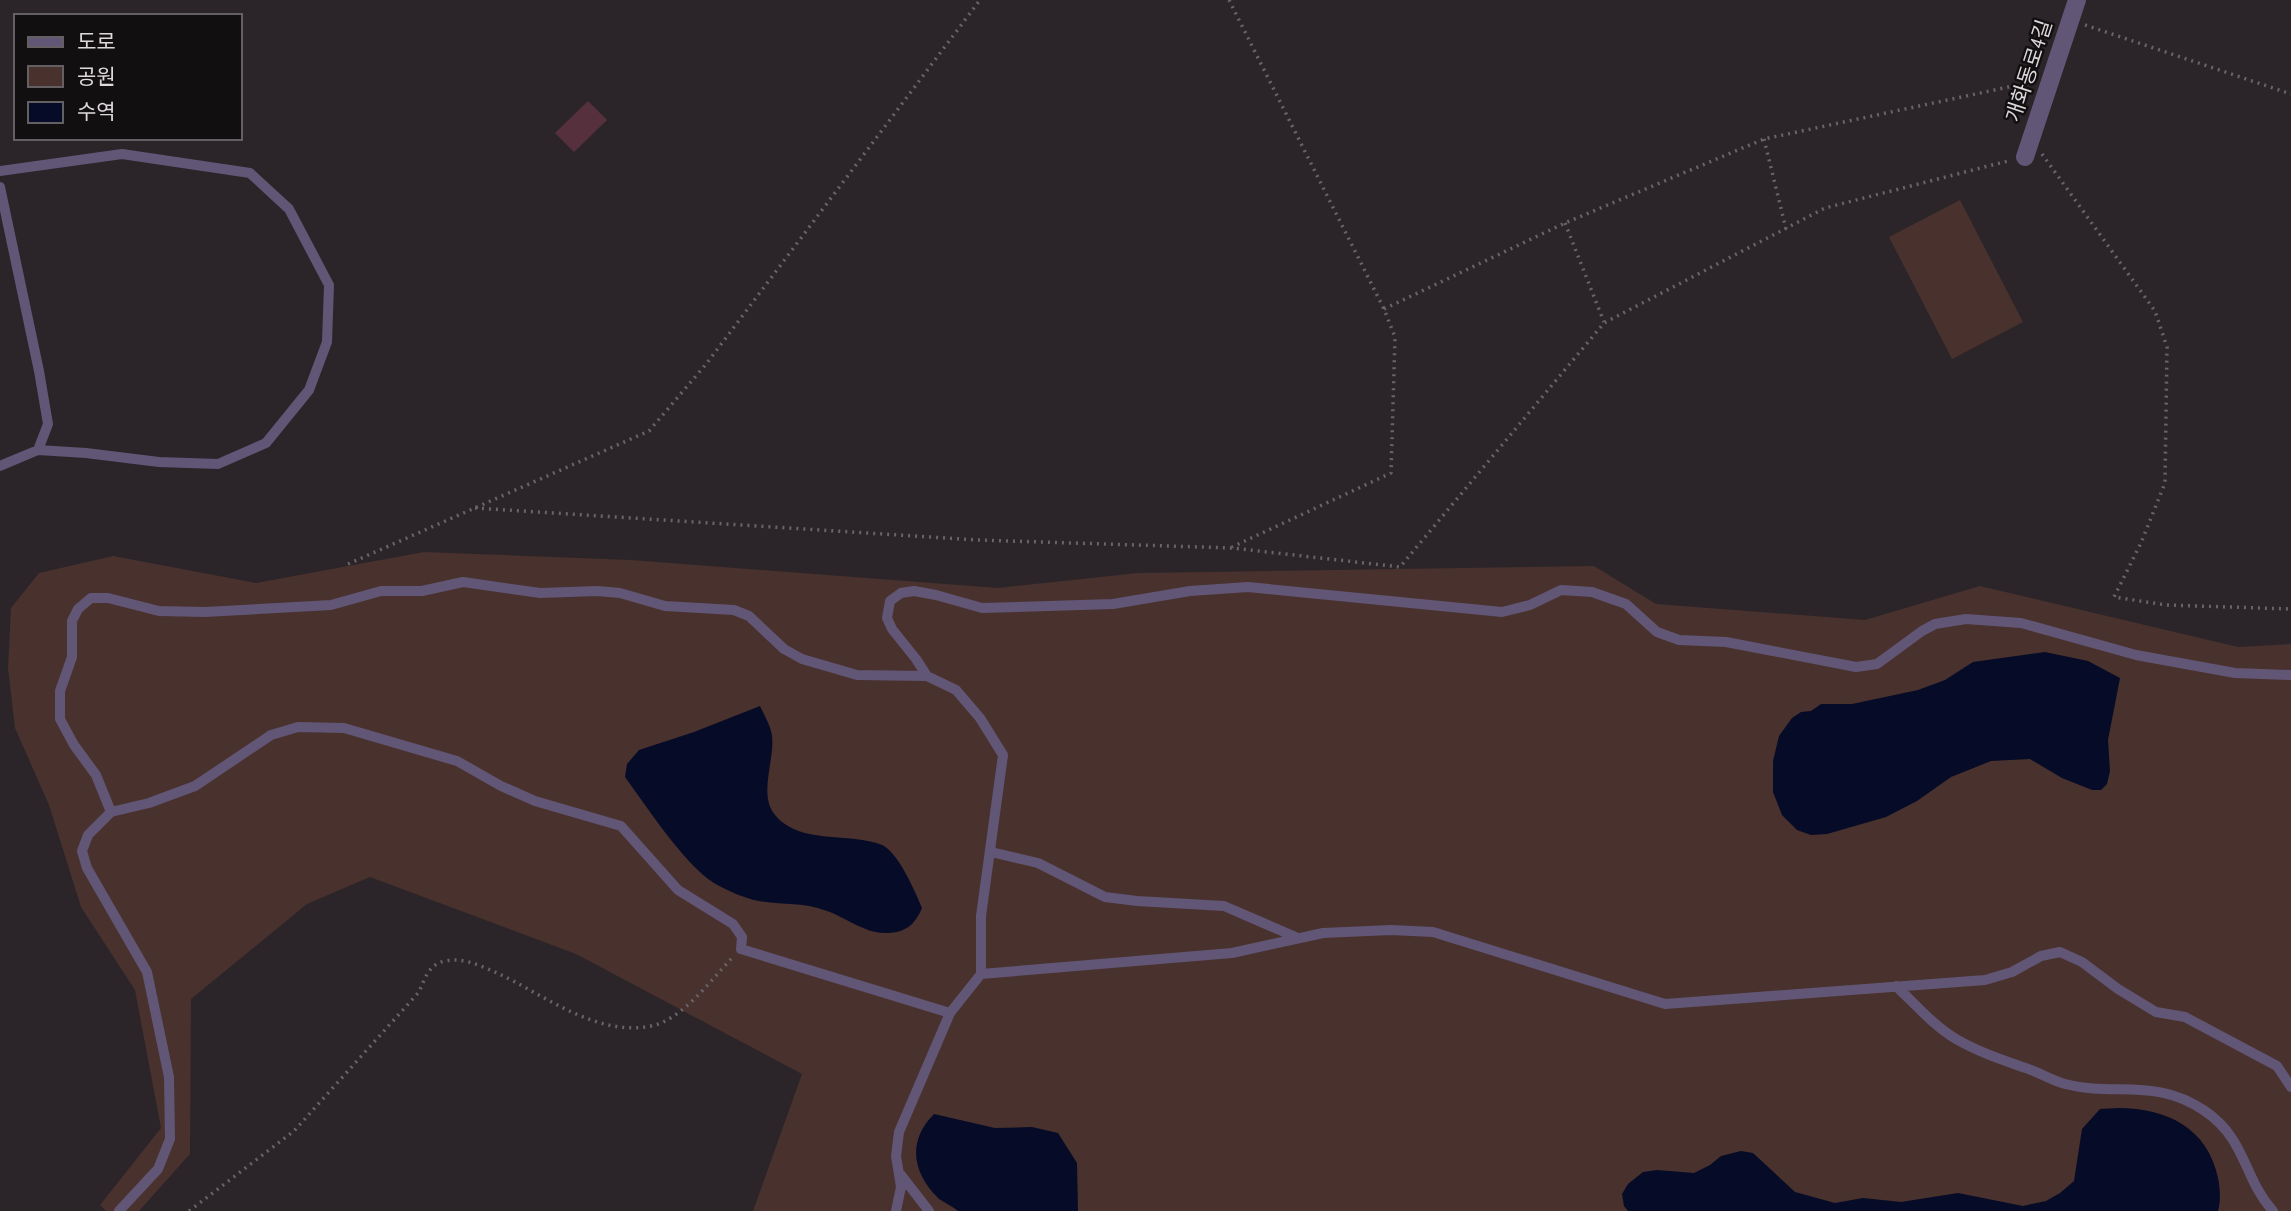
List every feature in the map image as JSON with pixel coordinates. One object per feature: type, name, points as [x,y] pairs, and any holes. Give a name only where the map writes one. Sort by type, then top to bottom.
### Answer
[{"type":"street","name":"개화동로4길","points":[[2025,157],[2077,0]]},
{"type":"lane","points":[[0,171],[122,154],[250,173],[289,209],[329,285],[327,342],[309,390],[266,443],[218,464],[159,462],[38,450],[0,466]]},
{"type":"lane","points":[[0,187],[48,424],[38,450]]},
{"type":"lane","points":[[111,812],[96,775],[74,745],[60,719],[60,691],[72,657],[72,621],[78,609],[91,598],[108,598],[159,611],[205,612],[331,605],[381,591],[422,591],[463,582],[540,593],[620,593],[665,606],[734,610],[749,616],[784,649],[802,659],[857,675],[927,676],[956,690],[980,718],[1003,755],[992,852],[981,916],[981,974],[950,1013],[899,1132],[896,1156],[901,1187],[895,1211]]},
{"type":"lane","points":[[927,676],[892,629],[887,618],[890,601],[901,593],[914,591],[936,595],[982,608],[1113,604],[1189,591],[1248,587],[1502,612],[1530,605],[1561,590],[1592,592],[1626,604],[1657,632],[1679,640],[1726,642],[1856,667],[1877,664],[1935,624],[1966,619],[2021,623],[2136,655],[2235,673],[2291,676]]},
{"type":"lane","points":[[118,1211],[158,1169],[170,1139],[169,1077],[147,972],[87,868],[82,851],[88,835],[111,812],[149,803],[195,786],[271,735],[298,727],[344,728],[457,761],[501,786],[535,800],[621,826],[678,890],[733,924],[742,937],[741,949],[950,1013]]},
{"type":"lane","points":[[992,852],[1038,863],[1105,897],[1224,906],[1299,938]]},
{"type":"lane","points":[[981,974],[1232,953],[1323,933],[1378,930],[1433,932],[1665,1004],[1985,980],[2012,972],[2041,956],[2060,951],[2156,1012],[2185,1017],[2277,1066],[2291,1087]]},
{"type":"lane","points":[[1896,986],[1939,1027],[1979,1051],[2065,1084],[2143,1089],[2189,1101],[2225,1128],[2240,1148],[2259,1194],[2273,1211]]},
{"type":"lane","points":[[899,1172],[929,1211]]},
{"type":"path","points":[[348,565],[649,431],[707,363],[980,0]]},
{"type":"path","points":[[1229,0],[1384,309],[1395,337],[1391,473],[1232,548]]},
{"type":"path","points":[[2070,20],[2291,94]]},
{"type":"path","points":[[1384,309],[1565,223],[1764,139],[2051,78]]},
{"type":"path","points":[[1764,139],[1786,229]]},
{"type":"path","points":[[475,508],[977,540],[1232,548],[1400,566],[1604,323],[1825,208],[2042,153],[2155,311],[2167,346],[2165,483],[2141,543],[2114,597],[2166,605],[2291,609]]},
{"type":"path","points":[[1565,223],[1604,323]]},
{"type":"path","points":[[189,1211],[294,1130],[419,992],[429,970],[444,961],[462,960],[483,966],[566,1009],[617,1028],[652,1026],[675,1017],[741,949]]},
{"type":"green space","points":[[1960,200],[2023,322],[1952,359],[1889,237]]},
{"type":"green space","points":[[424,552],[631,560],[998,588],[1138,573],[1594,566],[1656,604],[1865,620],[1980,586],[2238,647],[2291,644],[2291,1211],[753,1211],[802,1074],[576,954],[370,877],[307,904],[191,999],[190,1154],[139,1211],[106,1211],[100,1205],[161,1128],[135,990],[81,907],[49,805],[15,728],[8,668],[11,608],[39,573],[113,556],[256,583]]},
{"type":"water","points":[[2045,652],[2088,661],[2120,678],[2108,740],[2110,771],[2107,784],[2101,790],[2092,790],[2062,778],[2030,759],[1991,761],[1951,777],[1917,801],[1886,817],[1827,834],[1811,835],[1797,830],[1782,815],[1773,792],[1773,761],[1779,736],[1792,718],[1801,712],[1811,711],[1821,704],[1852,704],[1918,690],[1945,680],[1973,662]]},
{"type":"water","points":[[760,706],[772,736],[767,788],[770,807],[775,815],[797,831],[869,841],[888,849],[905,873],[922,908],[909,927],[893,933],[878,933],[818,908],[754,900],[719,886],[702,874],[678,849],[625,777],[627,764],[639,750]]},
{"type":"water","points":[[2100,1109],[2153,1112],[2168,1117],[2195,1134],[2213,1161],[2219,1186],[2218,1211],[1628,1211],[1624,1206],[1622,1194],[1628,1184],[1643,1172],[1657,1170],[1694,1173],[1721,1156],[1741,1151],[1753,1153],[1795,1192],[1835,1203],[1863,1198],[1901,1202],[1958,1193],[2023,1206],[2046,1201],[2074,1181],[2082,1129]]},
{"type":"water","points":[[934,1114],[995,1128],[1032,1127],[1058,1133],[1077,1163],[1078,1211],[958,1211],[939,1199],[923,1179],[916,1157],[920,1135]]},
{"type":"building","points":[[588,101],[607,120],[574,152],[555,133]]}]
